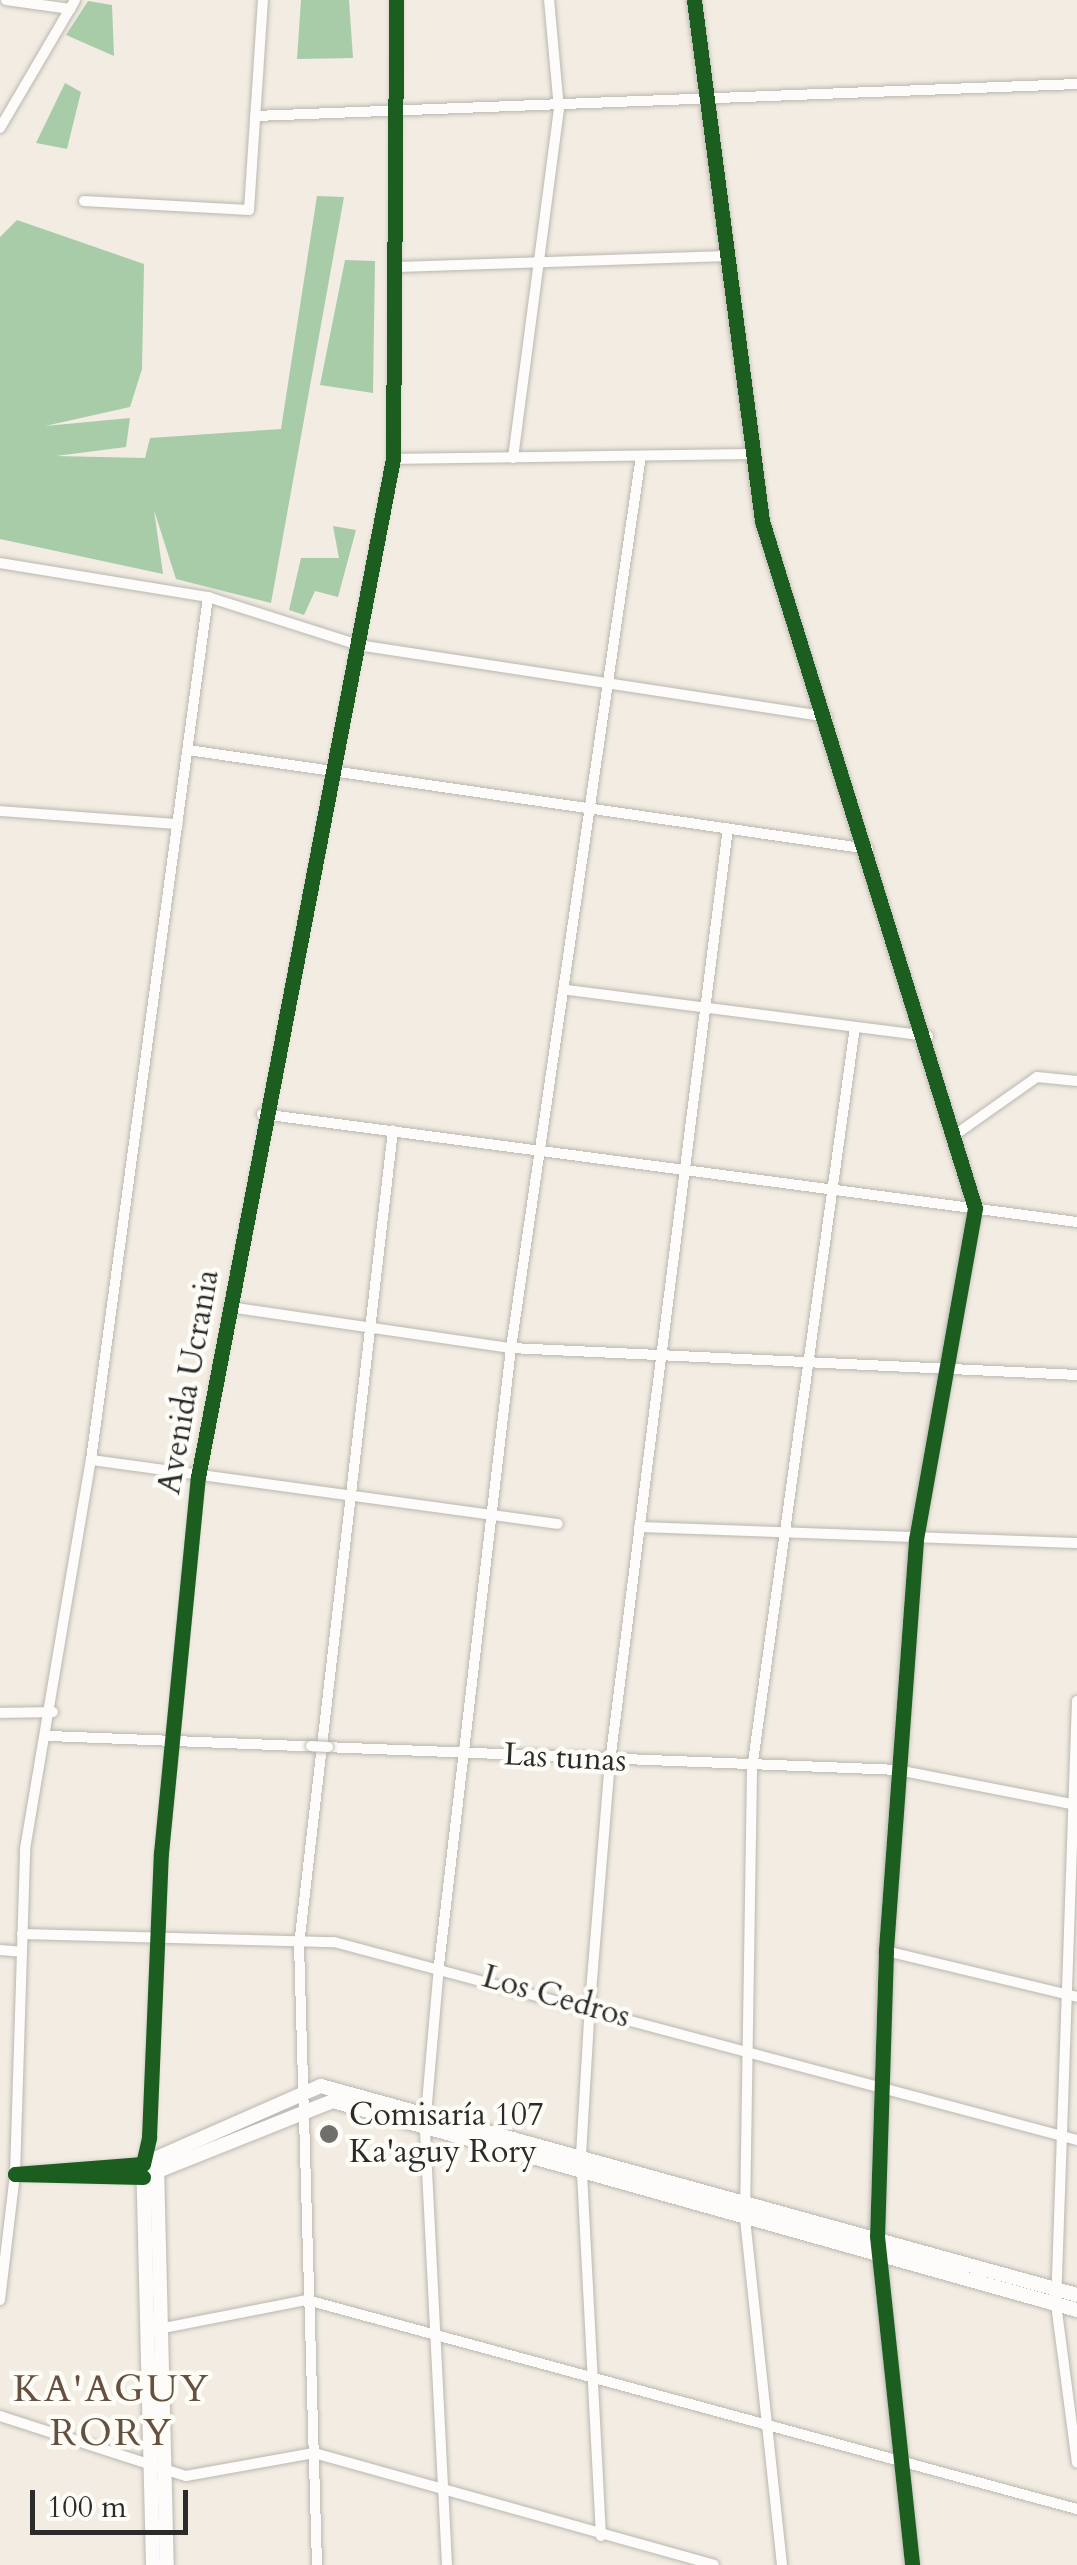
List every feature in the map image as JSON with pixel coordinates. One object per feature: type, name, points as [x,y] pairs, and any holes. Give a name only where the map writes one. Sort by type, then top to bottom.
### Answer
[{"type":"street","points":[[2,121],[72,5],[6,0]]},
{"type":"street","points":[[84,201],[249,210],[263,0]]},
{"type":"street","name":"Avenida Ucrania","points":[[154,2565],[156,2468],[149,2137],[157,1943],[172,1741],[198,1477],[262,1114],[393,459],[396,266],[392,112],[396,0]]},
{"type":"street","points":[[513,458],[559,109],[549,0]]},
{"type":"street","points":[[694,0],[748,454],[959,1132],[976,1208],[950,1372],[916,1540],[886,1951],[878,2236],[912,2565]]},
{"type":"street","points":[[255,116],[559,109],[705,98],[1077,84]]},
{"type":"street","points":[[396,266],[722,256]]},
{"type":"street","points":[[393,459],[748,454]]},
{"type":"street","points":[[447,2565],[447,2494],[426,2119],[439,1964],[460,1752],[511,1348],[539,1148],[568,990],[586,808],[640,456]]},
{"type":"street","points":[[0,563],[208,597],[358,645],[605,690],[828,717]]},
{"type":"street","points":[[0,2300],[15,2174],[25,1849],[49,1736],[92,1460],[208,597]]},
{"type":"street","points":[[188,750],[870,849]]},
{"type":"street","points":[[0,811],[178,824]]},
{"type":"street","points":[[602,2536],[588,2174],[581,2154],[590,2004],[610,1762],[728,828]]},
{"type":"street","points":[[568,990],[929,1036]]},
{"type":"street","points":[[782,2565],[745,2209],[740,2052],[752,1764],[788,1533],[831,1184],[855,1027]]},
{"type":"street","points":[[959,1132],[1037,1077],[1077,1081]]},
{"type":"street","points":[[262,1114],[831,1184],[1077,1222]]},
{"type":"street","points":[[317,2565],[297,2102],[299,1945],[345,1493],[393,1130]]},
{"type":"street","points":[[229,1307],[511,1348],[808,1366],[1077,1375]]},
{"type":"street","points":[[92,1460],[558,1524]]},
{"type":"street","points":[[638,1527],[1077,1543]]},
{"type":"street","points":[[1077,1702],[1061,1993],[1071,2138],[1056,2297],[1077,2463]]},
{"type":"street","points":[[0,1713],[53,1712]]},
{"type":"street","name":"Las tunas","points":[[49,1736],[320,1745],[610,1762],[898,1770],[1073,1804]]},
{"type":"street","name":"Los Cedros","points":[[22,1934],[157,1943],[334,1942],[439,1964],[590,2004],[740,2052],[1071,2138]]},
{"type":"street","points":[[0,1950],[22,1952]]},
{"type":"street","points":[[886,1951],[1077,1997]]},
{"type":"street","points":[[0,2173],[150,2170],[297,2102],[333,2101],[581,2154],[883,2256],[1056,2297],[1077,2294]]},
{"type":"street","points":[[426,2119],[588,2174],[878,2236],[1056,2297],[1077,2310]]},
{"type":"street","points":[[153,2329],[307,2300],[1077,2508]]},
{"type":"street","points":[[0,2416],[186,2476],[314,2453],[447,2494],[714,2565]]},
{"type":"street","name":"Avenida Ucrania","points":[[156,2468],[167,2565]]},
{"type":"green space","points":[[301,0],[349,0],[353,58],[297,59]]},
{"type":"green space","points":[[88,1],[112,5],[114,56],[66,35]]},
{"type":"green space","points":[[65,83],[81,92],[67,149],[36,143]]},
{"type":"green space","points":[[317,196],[344,197],[271,603],[176,579],[154,510],[163,574],[0,539],[0,237],[17,220],[144,264],[142,369],[130,407],[45,426],[130,418],[126,447],[56,456],[145,458],[150,438],[281,429]]},
{"type":"green space","points":[[345,260],[375,261],[373,393],[320,385]]},
{"type":"green space","points":[[333,526],[356,530],[338,597],[315,591],[304,615],[289,610],[301,558],[339,558]]},
{"type":"cycle path","points":[[143,2177],[15,2174],[143,2164],[149,2137],[161,1853],[198,1477],[393,459],[396,0]]},
{"type":"cycle path","points":[[694,0],[762,521],[975,1208],[916,1540],[886,1951],[877,2236],[912,2565]]},
{"type":"place","name":"Comisaría 107 Ka'aguy Rory","points":[[329,2134]]},
{"type":"district","name":"KA'AGUY RORY","points":[[112,2412]]}]
